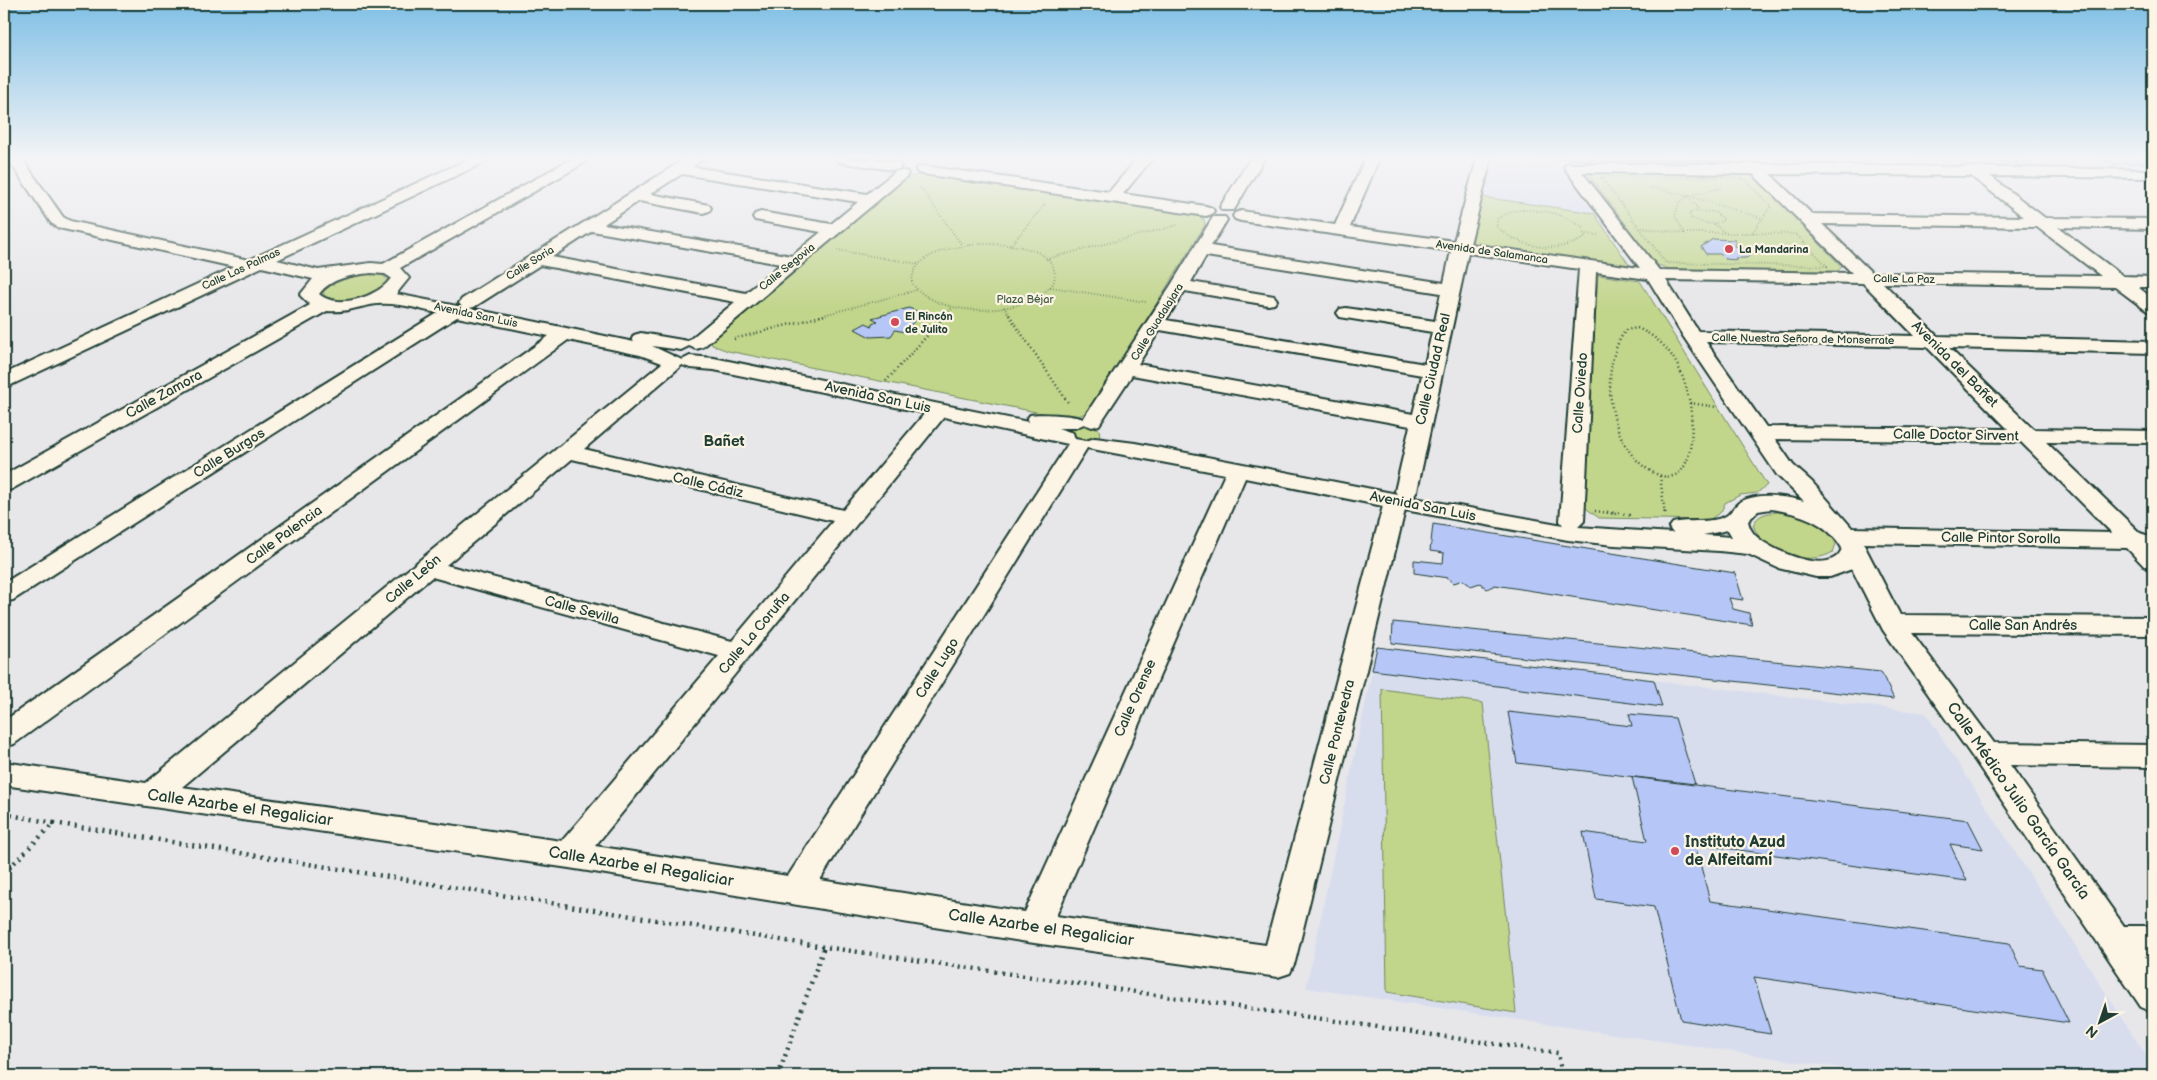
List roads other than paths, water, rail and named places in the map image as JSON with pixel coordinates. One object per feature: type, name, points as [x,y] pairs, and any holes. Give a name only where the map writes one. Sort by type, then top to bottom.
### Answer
[{"type":"street","points":[[50,209],[57,220],[65,225],[249,265],[308,282],[313,288]]},
{"type":"street","name":"Calle Las Palmas","points":[[4,381],[370,209]]},
{"type":"street","points":[[386,269],[492,209]]},
{"type":"street","name":"Calle Soria","points":[[461,307],[614,209]]},
{"type":"street","name":"Calle Segovia","points":[[688,352],[749,298],[857,209]]},
{"type":"street","name":"Avenida de Salamanca","points":[[1192,209],[1654,275]]},
{"type":"street","name":"Calle Guadalajara","points":[[1085,431],[1156,324],[1202,250],[1224,209]]},
{"type":"street","points":[[1341,230],[1350,209]]},
{"type":"street","name":"Calle Ciudad Real","points":[[1401,496],[1421,422],[1460,247],[1470,209]]},
{"type":"street","name":"Calle Médico Julio García García","points":[[1604,209],[1654,275],[1692,336],[1785,470],[1804,487],[1846,535],[1887,616],[1986,754],[2153,996]]},
{"type":"street","name":"Avenida del Bañet","points":[[1796,209],[1808,219],[2029,436],[2143,541],[2153,560]]},
{"type":"street","points":[[2024,209],[2153,307]]},
{"type":"street","points":[[761,217],[833,229]]},
{"type":"street","points":[[1808,219],[2153,224]]},
{"type":"street","points":[[589,226],[794,262]]},
{"type":"street","points":[[1202,250],[1451,289]]},
{"type":"street","points":[[536,259],[749,298]]},
{"type":"street","points":[[249,265],[318,274],[337,274],[371,268],[386,269],[396,272],[400,278],[398,285],[389,292],[375,299],[357,304],[324,305],[313,301],[310,295],[313,288],[323,280],[337,274]]},
{"type":"street","name":"Calle Oviedo","points":[[1572,514],[1588,266]]},
{"type":"street","name":"Calle La Paz","points":[[1654,275],[2153,282]]},
{"type":"street","name":"Avenida San Luis","points":[[398,285],[410,291],[461,307],[565,333],[645,350],[725,355],[1054,422],[1085,431],[1114,445],[1238,469],[1513,513],[1572,514],[1613,525],[1700,528],[1736,521]]},
{"type":"street","points":[[1180,285],[1268,300]]},
{"type":"street","name":"Avenida San Luis","points":[[375,299],[397,299],[461,307],[650,341],[688,352],[714,364],[1049,432],[1085,431],[1121,434],[1568,533],[1753,547]]},
{"type":"street","name":"Calle Zamora","points":[[4,484],[324,305]]},
{"type":"street","name":"Calle Burgos","points":[[4,594],[461,307]]},
{"type":"street","points":[[1346,312],[1442,328]]},
{"type":"street","points":[[1156,324],[1433,371]]},
{"type":"street","name":"Calle Palencia","points":[[4,736],[565,333]]},
{"type":"street","name":"Calle Nuestra Señora de Monserrate","points":[[1692,336],[2153,347]]},
{"type":"street","name":"Calle León","points":[[152,795],[688,352]]},
{"type":"street","points":[[1127,368],[1421,422]]},
{"type":"street","name":"Calle La Coruña","points":[[569,856],[939,410]]},
{"type":"street","name":"Calle Lugo","points":[[796,891],[1085,431]]},
{"type":"street","name":"Calle Doctor Sirvent","points":[[1759,433],[2153,437]]},
{"type":"street","name":"Calle Cádiz","points":[[566,451],[849,518]]},
{"type":"street","name":"Calle Orense","points":[[1034,928],[1238,469]]},
{"type":"street","points":[[1771,502],[1788,492],[1785,470]]},
{"type":"street","name":"Calle Pontevedra","points":[[1278,962],[1401,496]]},
{"type":"street","points":[[1771,502],[1793,505],[1808,510],[1846,535],[1850,559],[1838,567],[1819,569],[1796,566],[1772,558],[1753,547],[1740,534],[1736,521],[1741,511],[1753,504],[1771,502]]},
{"type":"street","name":"Calle Pintor Sorolla","points":[[1846,535],[2143,541]]},
{"type":"street","name":"Calle Sevilla","points":[[426,567],[738,652]]},
{"type":"street","name":"Calle Médico Julio García García","points":[[1819,569],[1853,582],[1887,616]]},
{"type":"street","name":"Calle San Andrés","points":[[1887,616],[2153,626]]},
{"type":"street","points":[[1986,754],[2153,756]]},
{"type":"street","name":"Calle Azarbe el Regaliciar","points":[[4,774],[569,856],[1034,928],[1278,962]]},
{"type":"street","points":[[2116,941],[2153,941]]},
{"type":"place","name":"La Mandarina","points":[[1729,249]]},
{"type":"place","name":"El Rincón de Julito","points":[[895,322]]},
{"type":"place","name":"Instituto Azud de Alfeitamí","points":[[1675,851]]},
{"type":"district","name":"Bañet","points":[[724,441]]},
{"type":"park label","name":"Plaza Béjar","points":[[1025,299]]}]
